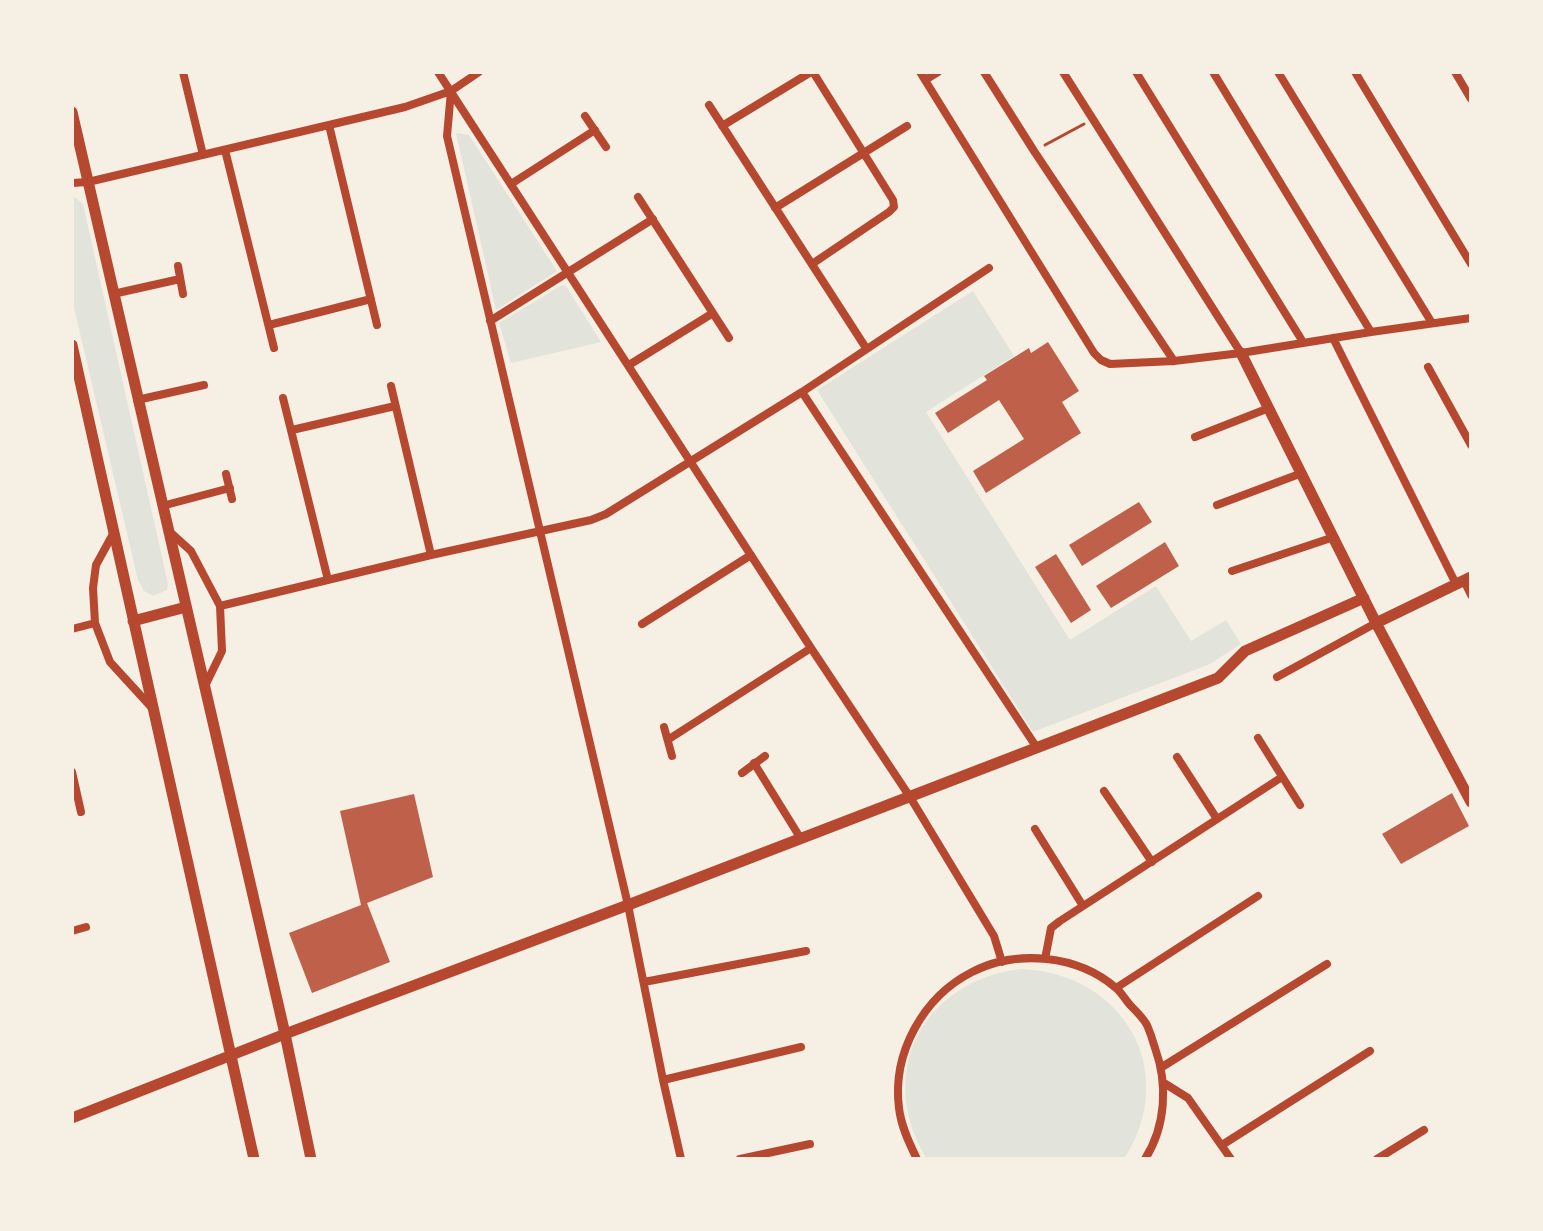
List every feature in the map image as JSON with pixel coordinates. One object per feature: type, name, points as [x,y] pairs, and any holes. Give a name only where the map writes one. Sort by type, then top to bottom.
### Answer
[{"type":"street","points":[[183,72],[203,155]]},
{"type":"street","points":[[438,72],[910,797],[994,936],[1002,962]]},
{"type":"street","points":[[72,183],[88,182],[405,107],[451,91],[479,72]]},
{"type":"street","points":[[722,126],[812,72],[864,152],[893,200],[894,207],[812,264]]},
{"type":"street","points":[[938,72],[922,76],[1101,360],[1110,364],[1174,361],[1471,318]]},
{"type":"street","points":[[984,72],[1174,361]]},
{"type":"street","points":[[1063,72],[1241,353],[1376,623],[1466,782],[1471,802]]},
{"type":"street","points":[[1136,72],[1303,342]]},
{"type":"street","points":[[1213,72],[1371,332]]},
{"type":"street","points":[[1278,72],[1432,323]]},
{"type":"street","points":[[1355,72],[1471,264]]},
{"type":"street","points":[[1455,72],[1468,86],[1471,99]]},
{"type":"street","points":[[451,91],[447,136],[628,905],[681,1159]]},
{"type":"street","points":[[709,105],[866,348]]},
{"type":"street","points":[[72,112],[285,1034],[311,1159]]},
{"type":"street","points":[[585,116],[606,147]]},
{"type":"street","points":[[329,125],[377,325]]},
{"type":"street","points":[[775,208],[907,126]]},
{"type":"street","points":[[511,184],[595,130]]},
{"type":"street","points":[[225,150],[274,348]]},
{"type":"street","points":[[638,197],[729,338]]},
{"type":"street","points":[[490,321],[653,219]]},
{"type":"street","points":[[178,266],[183,294]]},
{"type":"street","points":[[220,606],[606,514],[802,392],[989,268]]},
{"type":"street","points":[[113,294],[180,279]]},
{"type":"street","points":[[269,325],[371,299]]},
{"type":"street","points":[[629,365],[713,313]]},
{"type":"street","points":[[1333,338],[1471,596]]},
{"type":"street","points":[[72,345],[254,1159]]},
{"type":"street","points":[[1428,367],[1471,445]]},
{"type":"street","points":[[137,400],[204,385]]},
{"type":"street","points":[[391,386],[431,555]]},
{"type":"street","points":[[802,392],[1037,748]]},
{"type":"street","points":[[283,398],[328,580]]},
{"type":"street","points":[[292,430],[395,406]]},
{"type":"street","points":[[1195,437],[1269,408]]},
{"type":"street","points":[[1217,505],[1302,473]]},
{"type":"street","points":[[226,474],[232,499]]},
{"type":"street","points":[[162,506],[230,488]]},
{"type":"street","points":[[168,530],[191,551],[220,606],[222,651],[205,687]]},
{"type":"street","points":[[113,534],[96,565],[93,588],[95,623],[110,662],[153,709]]},
{"type":"street","points":[[1232,571],[1334,537]]},
{"type":"street","points":[[642,624],[751,555]]},
{"type":"street","points":[[1277,677],[1464,580]]},
{"type":"street","points":[[72,1118],[1218,678],[1245,651],[1364,598]]},
{"type":"street","points":[[133,621],[186,607]]},
{"type":"street","points":[[72,629],[95,623]]},
{"type":"street","points":[[669,739],[811,648]]},
{"type":"street","points":[[664,727],[672,756]]},
{"type":"street","points":[[1258,738],[1300,805]]},
{"type":"street","points":[[742,773],[765,756]]},
{"type":"street","points":[[1177,757],[1217,819]]},
{"type":"street","points":[[754,763],[801,839]]},
{"type":"street","points":[[72,772],[81,812]]},
{"type":"street","points":[[1045,959],[1051,928],[1282,777]]},
{"type":"street","points":[[1104,791],[1152,862]]},
{"type":"street","points":[[1035,829],[1083,906]]},
{"type":"street","points":[[1116,988],[1258,896]]},
{"type":"street","points":[[72,931],[86,927]]},
{"type":"street","points":[[644,982],[806,951]]},
{"type":"street","points":[[917,1159],[907,1140],[899,1108],[899,1075],[907,1043],[923,1014],[945,990],[973,971],[1018,959],[1045,959],[1071,964],[1095,974],[1116,988],[1146,1023],[1162,1067],[1164,1083],[1158,1131],[1145,1159]]},
{"type":"street","points":[[1162,1067],[1327,964]]},
{"type":"street","points":[[663,1080],[801,1047]]},
{"type":"street","points":[[1222,1145],[1370,1051]]},
{"type":"street","points":[[1164,1083],[1188,1098],[1231,1159]]},
{"type":"street","points":[[1377,1159],[1424,1130]]},
{"type":"street","points":[[740,1159],[810,1144]]},
{"type":"path","points":[[1034,151],[1092,120]]},
{"type":"shaded area","points":[[456,133],[469,135],[557,271],[496,310]]},
{"type":"shaded area","points":[[72,195],[83,204],[168,584],[167,590],[153,596],[144,591],[138,580],[72,299]]},
{"type":"shaded area","points":[[562,285],[566,286],[601,342],[511,363],[499,323]]},
{"type":"shaded area","points":[[973,291],[1014,356],[926,412],[1070,640],[1156,586],[1191,641],[1226,620],[1241,644],[1210,664],[1033,732],[817,390]]},
{"type":"shaded area","points":[[1021,969],[1057,975],[1088,988],[1113,1008],[1132,1032],[1143,1061],[1146,1093],[1140,1126],[1124,1159],[927,1159],[912,1127],[906,1095],[908,1064],[917,1036],[934,1012],[958,991],[987,977]]},
{"type":"building","points":[[1048,342],[1079,391],[1062,402],[1081,433],[986,493],[973,471],[1024,439],[999,400],[948,433],[935,413],[987,380],[984,376],[1029,348],[1031,353]]},
{"type":"building","points":[[1139,502],[1152,522],[1082,566],[1069,545]]},
{"type":"building","points":[[1165,542],[1179,566],[1111,608],[1096,586]]},
{"type":"building","points":[[1056,554],[1091,610],[1071,623],[1035,567]]},
{"type":"building","points":[[1452,793],[1469,826],[1401,864],[1382,834]]},
{"type":"building","points":[[414,794],[433,877],[367,903],[390,962],[312,993],[289,933],[361,905],[340,811]]}]
